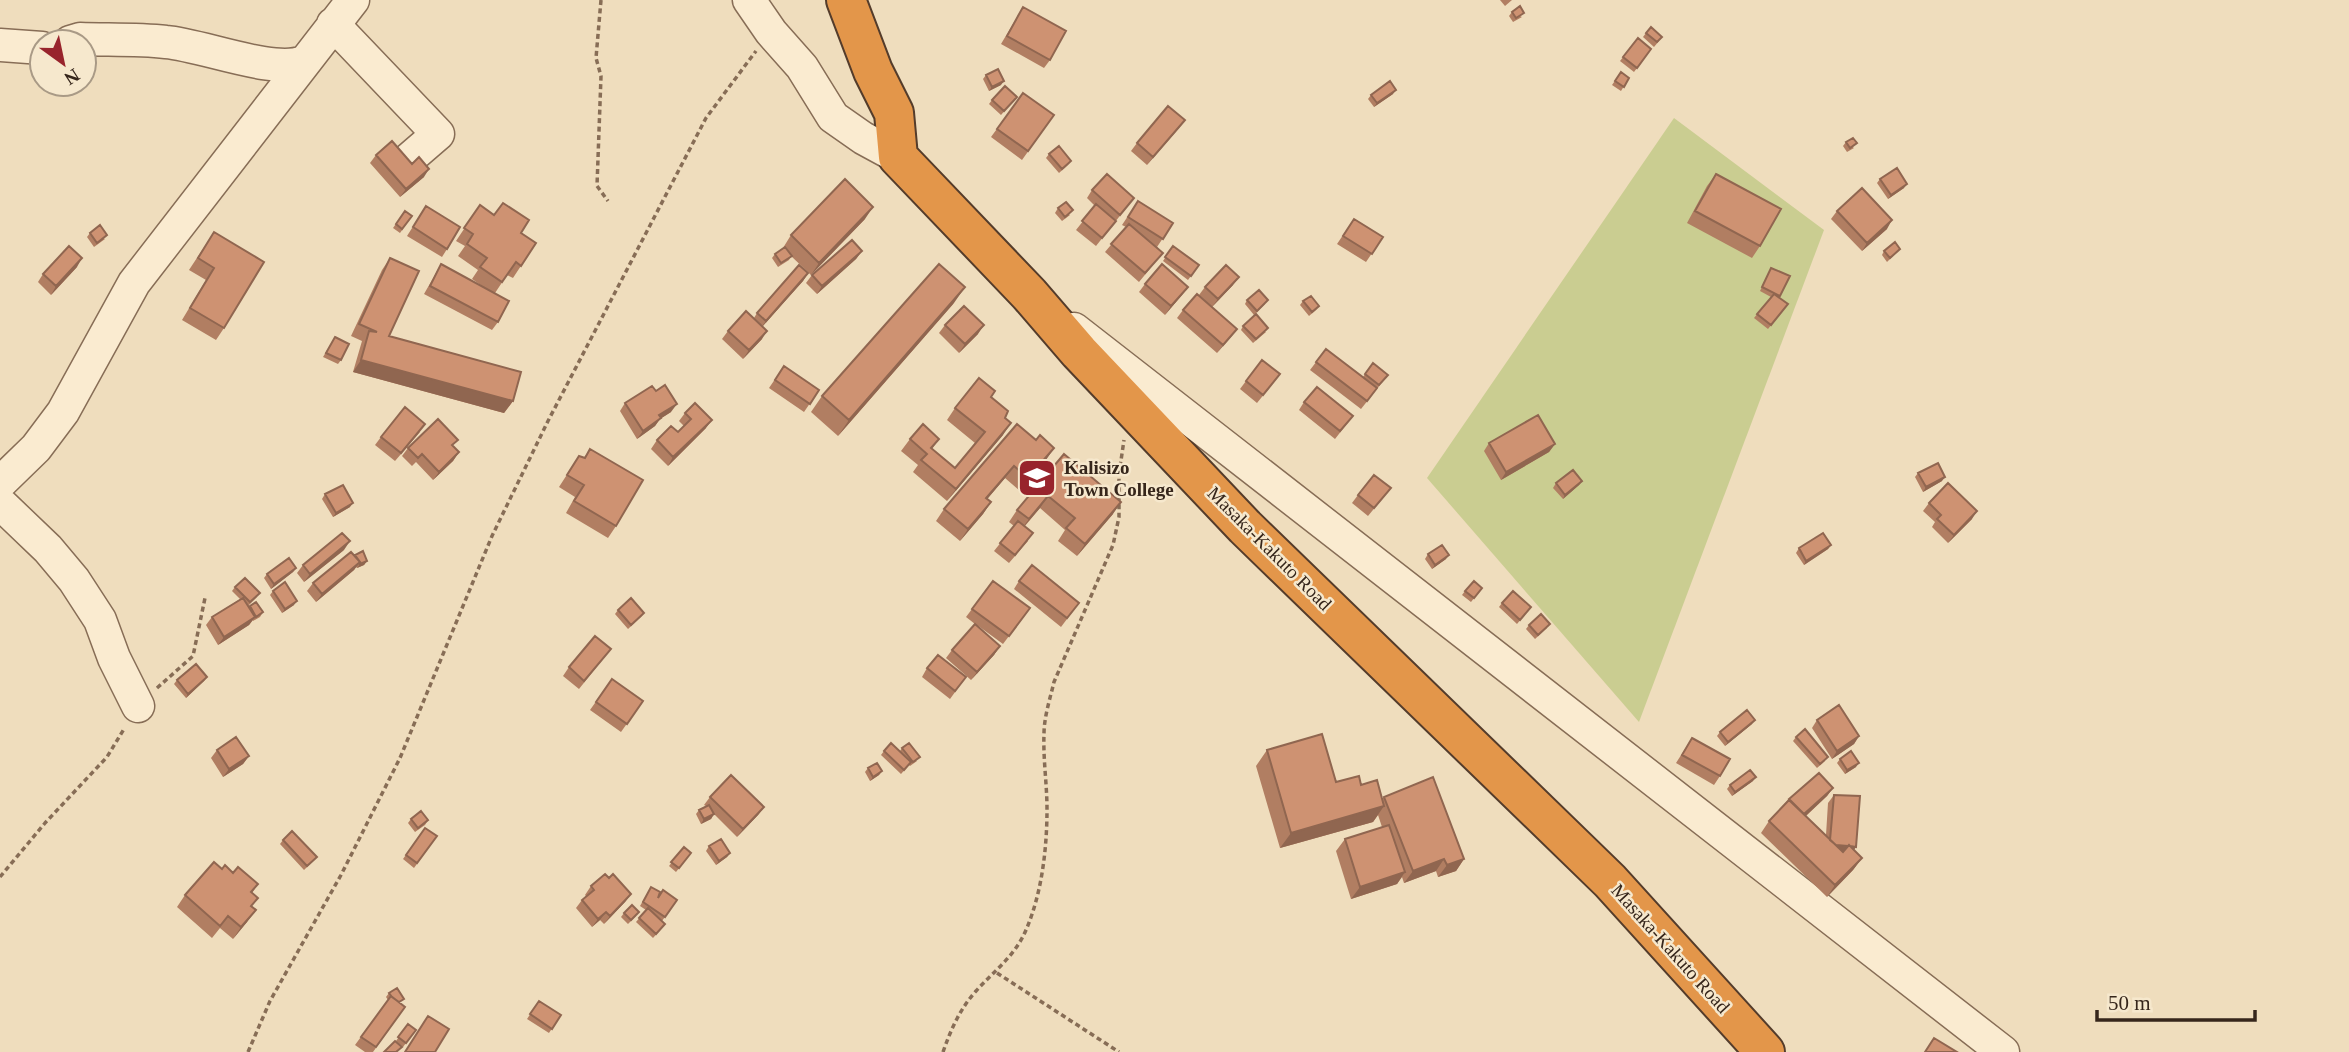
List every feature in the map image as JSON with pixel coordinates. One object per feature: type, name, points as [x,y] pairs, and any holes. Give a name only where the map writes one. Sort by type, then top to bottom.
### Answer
[{"type":"highway","points":[[846,0],[873,71],[894,113],[898,157]]},
{"type":"highway","name":"Masaka-Kakuto Road","points":[[898,157],[1245,527],[1611,881],[1765,1052]]},
{"type":"street","points":[[750,0],[771,32],[802,66],[833,117],[863,138],[898,157]]},
{"type":"street","points":[[0,483],[51,430],[134,283],[343,12],[438,134],[409,159]]},
{"type":"street","points":[[98,40],[168,42],[268,62],[295,65],[304,62]]},
{"type":"street","points":[[0,45],[28,47]]},
{"type":"street","points":[[1029,294],[2003,1052]]},
{"type":"street","points":[[0,503],[48,549],[74,580],[100,620],[114,658],[138,706]]},
{"type":"path","points":[[601,0],[596,58],[601,76],[597,186],[608,201]]},
{"type":"path","points":[[248,1052],[270,1002],[341,875],[400,758],[492,536],[584,349],[706,118],[771,32]]},
{"type":"path","points":[[943,1052],[949,1033],[962,1009],[1016,947],[1026,930],[1036,897],[1046,836],[1044,733],[1048,705],[1054,682],[1113,545],[1119,517],[1118,485],[1122,447],[1133,406]]},
{"type":"path","points":[[0,877],[45,823],[107,757],[138,706],[193,656],[205,598]]},
{"type":"path","points":[[996,973],[1119,1052]]},
{"type":"green space","points":[[1674,118],[1824,230],[1639,722],[1427,478]]},
{"type":"building","points":[[1520,6],[1524,13],[1516,18],[1512,12]]},
{"type":"building","points":[[1023,7],[1066,31],[1050,60],[1007,36]]},
{"type":"building","points":[[1651,27],[1662,37],[1657,42],[1646,33]]},
{"type":"building","points":[[1638,38],[1651,49],[1637,68],[1623,57]]},
{"type":"building","points":[[998,69],[1004,81],[992,87],[986,75]]},
{"type":"building","points":[[1621,72],[1629,78],[1624,87],[1615,81]]},
{"type":"building","points":[[1390,81],[1396,90],[1377,103],[1371,95]]},
{"type":"building","points":[[1005,86],[1017,97],[1004,111],[992,100]]},
{"type":"building","points":[[1023,93],[1054,115],[1028,151],[997,129]]},
{"type":"building","points":[[1168,106],[1185,120],[1153,157],[1137,143]]},
{"type":"building","points":[[1853,138],[1857,143],[1850,148],[1846,142]]},
{"type":"building","points":[[392,141],[412,164],[419,157],[429,169],[406,189],[376,155]]},
{"type":"building","points":[[1059,146],[1071,161],[1062,169],[1049,154]]},
{"type":"building","points":[[1897,168],[1907,184],[1891,195],[1880,179]]},
{"type":"building","points":[[1107,174],[1134,198],[1120,215],[1092,190]]},
{"type":"building","points":[[1716,174],[1781,209],[1760,246],[1695,211]]},
{"type":"building","points":[[845,179],[873,207],[819,263],[791,235]]},
{"type":"building","points":[[1862,188],[1892,220],[1867,243],[1837,211]]},
{"type":"building","points":[[1138,201],[1173,223],[1163,239],[1128,217]]},
{"type":"building","points":[[1066,202],[1073,210],[1065,217],[1058,208]]},
{"type":"building","points":[[503,203],[529,220],[521,233],[536,243],[521,266],[516,262],[502,282],[480,267],[487,258],[467,244],[473,234],[464,228],[480,205],[494,215]]},
{"type":"building","points":[[1096,204],[1116,221],[1102,238],[1082,221]]},
{"type":"building","points":[[426,206],[460,227],[447,249],[413,227]]},
{"type":"building","points":[[405,211],[412,216],[402,229],[396,224]]},
{"type":"building","points":[[1354,219],[1383,237],[1372,254],[1343,236]]},
{"type":"building","points":[[1129,224],[1163,253],[1145,273],[1111,244]]},
{"type":"building","points":[[100,225],[107,235],[97,243],[90,233]]},
{"type":"building","points":[[214,232],[264,262],[224,328],[190,308],[214,268],[198,258]]},
{"type":"building","points":[[852,240],[862,251],[822,286],[812,275]]},
{"type":"building","points":[[1895,242],[1900,249],[1890,258],[1884,251]]},
{"type":"building","points":[[69,246],[82,258],[56,286],[43,274]]},
{"type":"building","points":[[1173,246],[1199,265],[1191,276],[1165,257]]},
{"type":"building","points":[[785,247],[792,256],[781,263],[775,254]]},
{"type":"building","points":[[390,258],[419,271],[389,336],[521,372],[513,401],[361,360],[369,331],[377,332],[359,324]]},
{"type":"building","points":[[441,264],[509,301],[498,322],[430,286]]},
{"type":"building","points":[[939,264],[965,287],[849,420],[822,396]]},
{"type":"building","points":[[1162,264],[1188,287],[1171,306],[1145,284]]},
{"type":"building","points":[[799,265],[808,273],[766,321],[757,313]]},
{"type":"building","points":[[1226,265],[1239,277],[1218,299],[1205,287]]},
{"type":"building","points":[[1771,268],[1790,276],[1780,296],[1762,287]]},
{"type":"building","points":[[1259,290],[1268,300],[1257,311],[1247,300]]},
{"type":"building","points":[[1197,294],[1237,329],[1223,345],[1183,310]]},
{"type":"building","points":[[1774,294],[1788,304],[1771,325],[1757,314]]},
{"type":"building","points":[[1311,296],[1319,306],[1312,312],[1303,301]]},
{"type":"building","points":[[964,306],[984,325],[965,344],[945,325]]},
{"type":"building","points":[[746,311],[767,331],[749,350],[728,331]]},
{"type":"building","points":[[1256,314],[1268,328],[1256,339],[1243,326]]},
{"type":"building","points":[[335,337],[349,344],[341,360],[326,353]]},
{"type":"building","points":[[1326,349],[1377,388],[1367,401],[1316,362]]},
{"type":"building","points":[[1262,360],[1280,374],[1263,395],[1246,381]]},
{"type":"building","points":[[1373,363],[1388,375],[1379,385],[1365,374]]},
{"type":"building","points":[[784,366],[819,390],[810,404],[775,380]]},
{"type":"building","points":[[979,378],[995,391],[991,397],[1008,411],[1005,418],[1011,423],[956,489],[921,460],[927,454],[910,439],[923,424],[939,439],[931,448],[955,468],[985,432],[955,408]]},
{"type":"building","points":[[665,385],[677,404],[659,415],[661,418],[643,431],[625,403],[652,386],[656,391]]},
{"type":"building","points":[[1317,387],[1353,416],[1340,431],[1304,402]]},
{"type":"building","points":[[695,403],[712,420],[673,457],[657,440],[671,426],[678,432],[691,419],[685,413]]},
{"type":"building","points":[[405,407],[425,424],[401,453],[381,437]]},
{"type":"building","points":[[1538,415],[1555,444],[1506,472],[1489,443]]},
{"type":"building","points":[[438,419],[458,440],[452,445],[459,452],[439,472],[422,454],[418,458],[408,448]]},
{"type":"building","name":"Kalisizo Town College","points":[[1017,424],[1036,440],[1040,435],[1054,448],[1028,478],[1014,466],[986,498],[991,502],[968,529],[944,509]]},
{"type":"building","points":[[590,449],[643,480],[616,526],[574,501],[584,485],[567,475],[579,456],[585,458]]},
{"type":"building","points":[[1064,454],[1121,502],[1085,544],[1066,528],[1075,518],[1048,496],[1029,519],[1017,510]]},
{"type":"building","points":[[1938,463],[1945,477],[1926,487],[1918,473]]},
{"type":"building","points":[[1573,470],[1582,481],[1565,495],[1556,483]]},
{"type":"building","points":[[1374,475],[1391,488],[1374,508],[1358,495]]},
{"type":"building","points":[[1948,483],[1977,511],[1954,535],[1937,519],[1941,515],[1929,503]]},
{"type":"building","points":[[343,485],[353,503],[336,513],[325,494]]},
{"type":"building","points":[[1018,521],[1033,533],[1015,555],[1000,543]]},
{"type":"building","points":[[342,533],[350,541],[310,574],[303,565]]},
{"type":"building","points":[[1823,533],[1831,545],[1806,561],[1799,548]]},
{"type":"building","points":[[1442,545],[1449,555],[1435,565],[1428,554]]},
{"type":"building","points":[[363,551],[367,561],[360,564],[355,555]]},
{"type":"building","points":[[351,552],[360,562],[322,594],[313,583]]},
{"type":"building","points":[[289,558],[296,568],[274,584],[267,574]]},
{"type":"building","points":[[1032,565],[1079,603],[1067,618],[1019,581]]},
{"type":"building","points":[[245,578],[260,593],[250,602],[235,587]]},
{"type":"building","points":[[993,581],[1030,608],[1009,636],[972,609]]},
{"type":"building","points":[[1474,581],[1482,588],[1474,598],[1465,591]]},
{"type":"building","points":[[285,582],[297,601],[285,609],[273,591]]},
{"type":"building","points":[[1513,591],[1531,607],[1520,620],[1502,603]]},
{"type":"building","points":[[243,598],[255,617],[224,637],[212,617]]},
{"type":"building","points":[[631,598],[644,613],[631,625],[618,610]]},
{"type":"building","points":[[256,602],[263,612],[256,617],[250,606]]},
{"type":"building","points":[[1541,614],[1550,624],[1538,635],[1529,625]]},
{"type":"building","points":[[975,624],[1000,646],[977,672],[952,650]]},
{"type":"building","points":[[595,636],[611,649],[584,681],[569,667]]},
{"type":"building","points":[[938,655],[966,677],[955,691],[927,668]]},
{"type":"building","points":[[196,664],[207,677],[188,694],[177,680]]},
{"type":"building","points":[[612,679],[643,701],[627,724],[596,702]]},
{"type":"building","points":[[1839,705],[1859,736],[1837,751],[1817,720]]},
{"type":"building","points":[[1747,710],[1755,720],[1728,742],[1720,732]]},
{"type":"building","points":[[1805,729],[1828,757],[1820,764],[1796,737]]},
{"type":"building","points":[[1322,734],[1336,782],[1359,776],[1361,785],[1377,780],[1384,806],[1291,833],[1267,750]]},
{"type":"building","points":[[236,737],[249,756],[229,769],[217,750]]},
{"type":"building","points":[[1692,738],[1730,759],[1720,776],[1682,755]]},
{"type":"building","points":[[891,743],[911,762],[904,770],[884,751]]},
{"type":"building","points":[[909,743],[920,757],[913,762],[902,748]]},
{"type":"building","points":[[1851,751],[1859,763],[1847,770],[1840,759]]},
{"type":"building","points":[[877,763],[882,771],[873,777],[868,768]]},
{"type":"building","points":[[1750,770],[1756,777],[1735,792],[1730,785]]},
{"type":"building","points":[[1819,773],[1833,788],[1804,814],[1789,799]]},
{"type":"building","points":[[731,775],[764,807],[743,829],[710,797]]},
{"type":"building","points":[[1433,777],[1464,859],[1447,865],[1444,859],[1413,871],[1384,797]]},
{"type":"building","points":[[1834,795],[1860,796],[1856,847],[1836,845],[1830,840]]},
{"type":"building","points":[[1789,800],[1843,852],[1849,845],[1862,858],[1835,885],[1769,821]]},
{"type":"building","points":[[709,805],[714,814],[704,819],[699,810]]},
{"type":"building","points":[[421,811],[428,820],[418,828],[411,819]]},
{"type":"building","points":[[1389,825],[1405,872],[1360,887],[1345,839]]},
{"type":"building","points":[[425,828],[437,836],[417,863],[406,855]]},
{"type":"building","points":[[292,831],[317,857],[307,866],[283,840]]},
{"type":"building","points":[[721,839],[730,853],[719,861],[709,846]]},
{"type":"building","points":[[684,847],[691,853],[679,868],[671,862]]},
{"type":"building","points":[[214,862],[222,869],[225,865],[233,873],[238,867],[258,884],[251,892],[258,898],[251,906],[256,910],[241,927],[228,916],[220,926],[185,895]]},
{"type":"building","points":[[605,874],[609,878],[613,874],[631,894],[610,916],[606,912],[598,919],[582,900],[594,890],[591,886]]},
{"type":"building","points":[[651,887],[660,892],[658,898],[663,890],[677,900],[665,917],[643,902]]},
{"type":"building","points":[[632,905],[639,912],[631,920],[624,913]]},
{"type":"building","points":[[648,908],[665,924],[656,934],[639,918]]},
{"type":"building","points":[[397,988],[404,999],[399,1002],[389,993]]},
{"type":"building","points":[[391,996],[405,1007],[376,1047],[361,1037]]},
{"type":"building","points":[[539,1001],[561,1015],[552,1029],[530,1014]]},
{"type":"building","points":[[428,1016],[449,1029],[435,1052],[405,1052]]},
{"type":"building","points":[[408,1024],[416,1030],[406,1043],[398,1037]]},
{"type":"building","points":[[1934,1038],[1957,1052],[1925,1052]]},
{"type":"building","points":[[395,1041],[402,1047],[396,1052],[384,1052]]},
{"type":"place","name":"Kalisizo Town College","points":[[1037,478]]}]
